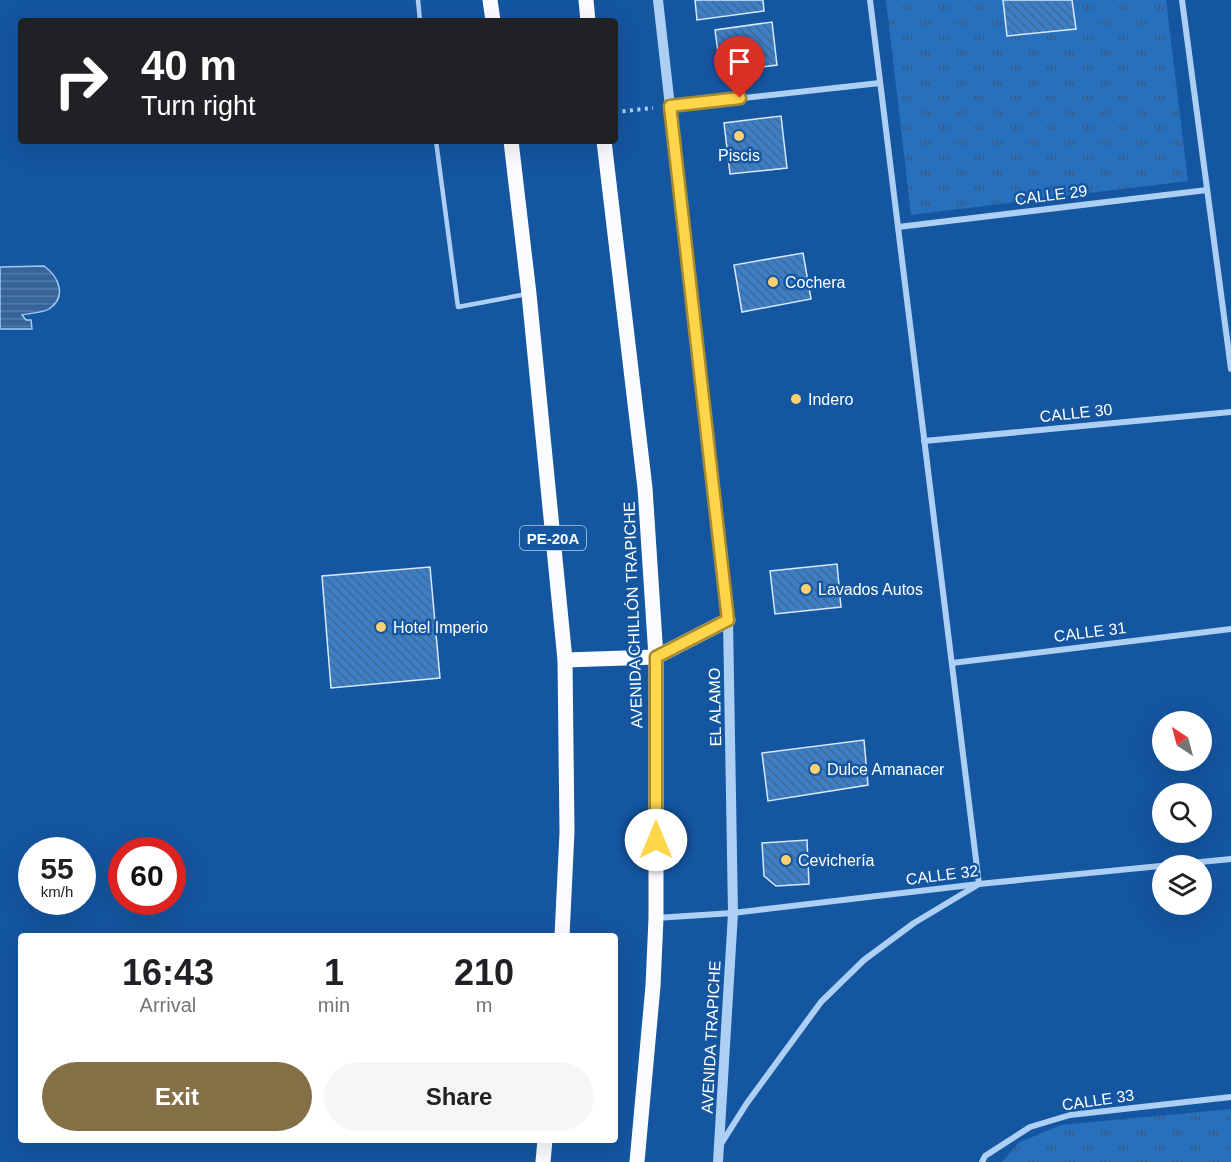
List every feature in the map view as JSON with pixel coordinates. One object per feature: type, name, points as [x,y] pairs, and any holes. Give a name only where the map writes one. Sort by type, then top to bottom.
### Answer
[{"type":"main road","points":[[490,0],[493,18]]},
{"type":"main road","points":[[586,0],[588,18]]},
{"type":"main road","name":"PE-20A","points":[[511,144],[529,294],[565,660],[567,832],[562,933]]},
{"type":"main road","name":"AVENIDA CHILLÓN TRAPICHE","points":[[604,144],[645,488],[656,657],[656,918],[653,986],[637,1162]]},
{"type":"main road","points":[[565,660],[656,657],[728,620]]},
{"type":"main road","points":[[543,1162],[545,1143]]},
{"type":"street","name":"EL ALAMO","points":[[658,0],[728,620],[733,913]]},
{"type":"street","points":[[721,1144],[747,1103],[821,1002],[864,960],[914,923],[979,884],[870,0]]},
{"type":"street","points":[[1182,0],[1231,369]]},
{"type":"street","points":[[670,106],[880,83]]},
{"type":"street","name":"CALLE 29","points":[[898,227],[1207,190]]},
{"type":"street","name":"CALLE 30","points":[[924,441],[1231,412]]},
{"type":"street","name":"CALLE 31","points":[[952,663],[1231,629]]},
{"type":"street","name":"CALLE 32","points":[[656,918],[733,913],[979,884],[1231,859]]},
{"type":"street","name":"AVENIDA TRAPICHE","points":[[718,1162],[721,1144],[733,913]]},
{"type":"street","name":"CALLE 33","points":[[982,1162],[985,1156],[1030,1127],[1070,1115],[1231,1097]]},
{"type":"lane","points":[[418,0],[420,18]]},
{"type":"lane","points":[[436,144],[458,307],[529,294]]},
{"type":"path","points":[[618,112],[670,106]]},
{"type":"green space","points":[[886,0],[1166,0],[1188,181],[911,215]]},
{"type":"green space","points":[[1231,1109],[1231,1162],[1002,1162],[1018,1143],[1061,1125]]},
{"type":"shaded area","points":[[44,266],[59,286],[55,304],[40,312],[22,315],[26,320],[31,320],[32,329],[0,329],[0,267]]},
{"type":"building","points":[[695,0],[763,0],[764,11],[697,20]]},
{"type":"building","points":[[1003,0],[1072,0],[1076,29],[1007,36]]},
{"type":"building","points":[[772,22],[777,65],[730,71],[719,60],[715,30]]},
{"type":"building","points":[[781,116],[787,168],[730,174],[724,123]]},
{"type":"building","name":"Cochera","points":[[803,253],[811,299],[742,312],[734,265]]},
{"type":"building","name":"Lavados Autos","points":[[837,564],[841,607],[775,614],[770,571]]},
{"type":"building","name":"Hotel Imperio","points":[[430,567],[440,678],[331,688],[322,576]]},
{"type":"building","name":"Dulce Amanacer","points":[[864,740],[868,785],[768,801],[762,753]]},
{"type":"building","name":"Cevichería","points":[[807,840],[809,884],[776,886],[764,876],[762,843]]},
{"type":"place","name":"Piscis","points":[[739,136]]},
{"type":"place","name":"Cochera","points":[[773,282]]},
{"type":"place","name":"Indero","points":[[796,399]]},
{"type":"place","name":"Lavados Autos","points":[[806,589]]},
{"type":"place","name":"Hotel Imperio","points":[[381,627]]},
{"type":"place","name":"Dulce Amanacer","points":[[815,769]]},
{"type":"place","name":"Cevichería","points":[[786,860]]},
{"type":"route","points":[[656,840],[656,657],[728,620],[670,106],[740,98]]}]
